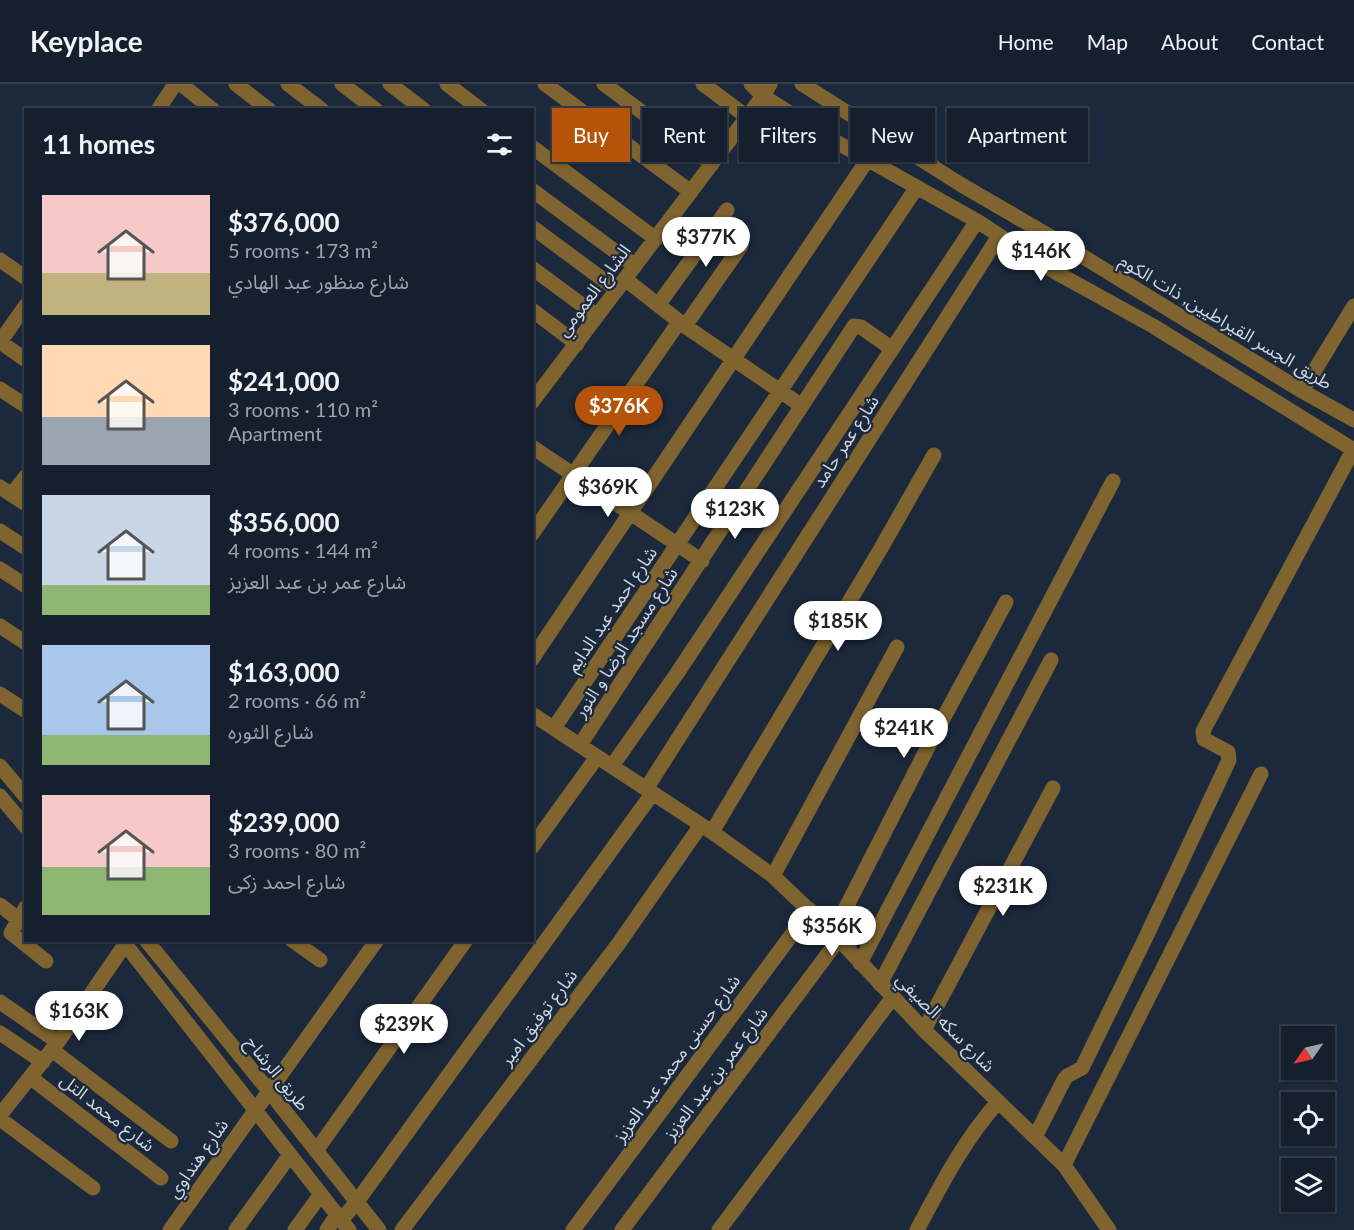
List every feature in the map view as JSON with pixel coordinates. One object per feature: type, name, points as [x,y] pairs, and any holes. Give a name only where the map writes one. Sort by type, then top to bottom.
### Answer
[{"type":"street","points":[[159,108],[175,84]]},
{"type":"street","points":[[181,84],[211,108]]},
{"type":"street","points":[[236,84],[266,108]]},
{"type":"street","points":[[288,84],[319,108]]},
{"type":"street","points":[[342,84],[373,108]]},
{"type":"street","points":[[390,84],[421,108]]},
{"type":"street","points":[[447,84],[478,108]]},
{"type":"street","points":[[545,84],[691,192]]},
{"type":"street","points":[[604,84],[712,164]]},
{"type":"street","points":[[703,84],[739,111]]},
{"type":"street","points":[[751,84],[766,90],[831,139],[850,149]]},
{"type":"street","name":"طريق الجسر القيراطيين, ذات الكوم","points":[[802,84],[960,184],[1060,242],[1302,391],[1354,420]]},
{"type":"street","name":"الشارع العمومي","points":[[753,108],[766,90]]},
{"type":"street","name":"الشارع العمومي","points":[[538,385],[577,344],[739,128]]},
{"type":"street","points":[[534,148],[656,239]]},
{"type":"street","points":[[534,656],[632,514],[866,162]]},
{"type":"street","points":[[873,162],[977,221],[1090,292],[1153,326],[1354,450],[1203,731],[1204,739],[1228,752],[1229,760],[1082,1068],[1066,1076],[1035,1137]]},
{"type":"street","name":"شارع احمد عبد الدايم","points":[[554,729],[917,186]]},
{"type":"street","points":[[534,191],[635,266]]},
{"type":"street","points":[[658,305],[727,210]]},
{"type":"street","points":[[612,766],[678,672],[977,221]]},
{"type":"street","points":[[534,228],[621,285],[658,305],[734,361],[802,406]]},
{"type":"street","name":"شارع عمر حامد","points":[[327,1230],[342,1222],[356,1203],[649,792],[999,236]]},
{"type":"street","points":[[534,531],[682,324],[741,246]]},
{"type":"street","points":[[0,260],[24,277]]},
{"type":"street","points":[[534,269],[597,316]]},
{"type":"street","points":[[1302,391],[1354,306]]},
{"type":"street","points":[[24,308],[0,342],[24,359]]},
{"type":"street","points":[[534,312],[577,344]]},
{"type":"street","name":"شارع مسجد الرضا و النور","points":[[580,746],[854,326],[861,327],[891,348]]},
{"type":"street","points":[[0,388],[24,405]]},
{"type":"street","points":[[534,448],[702,561]]},
{"type":"street","name":"شارع توفيق امير","points":[[402,1230],[707,828],[880,550],[934,455]]},
{"type":"street","points":[[24,477],[6,490],[24,503]]},
{"type":"street","points":[[860,963],[1113,481]]},
{"type":"street","points":[[0,531],[24,547]]},
{"type":"street","points":[[0,569],[24,585]]},
{"type":"street","name":"شارع عمر بن عبد العزيز","points":[[622,1230],[836,936],[1006,602]]},
{"type":"street","points":[[0,626],[24,642]]},
{"type":"street","points":[[773,876],[897,647]]},
{"type":"street","points":[[880,984],[1051,660]]},
{"type":"street","points":[[0,694],[24,710]]},
{"type":"street","name":"شارع سكه الصيفي","points":[[534,715],[707,828],[773,876],[836,936],[924,1030],[1064,1165],[1108,1230]]},
{"type":"street","points":[[534,844],[597,756]]},
{"type":"street","points":[[0,766],[24,794]]},
{"type":"street","points":[[1064,1165],[1261,774]]},
{"type":"street","points":[[924,1030],[1053,788]]},
{"type":"street","points":[[0,796],[24,825]]},
{"type":"street","points":[[0,904],[22,913],[11,929],[12,935],[46,961]]},
{"type":"street","name":"شارع حسنى محمد عبد العزيز","points":[[573,1230],[810,910]]},
{"type":"street","points":[[93,1188],[1,1114],[51,1051],[125,942],[342,1222]]},
{"type":"street","name":"طريق الرشاح","points":[[148,942],[379,1230]]},
{"type":"street","points":[[295,942],[320,960]]},
{"type":"street","points":[[316,1151],[465,942]]},
{"type":"street","name":"شارع هنداوي","points":[[171,1230],[370,943]]},
{"type":"street","points":[[719,1230],[893,997]]},
{"type":"street","points":[[0,1002],[51,1051],[171,1141]]},
{"type":"street","points":[[0,1033],[51,1051]]},
{"type":"street","name":"شارع محمد التل","points":[[30,1077],[161,1178]]},
{"type":"street","points":[[917,1230],[964,1145],[998,1102]]},
{"type":"street","points":[[236,1230],[290,1155]]},
{"type":"street","points":[[295,1230],[321,1194]]}]
